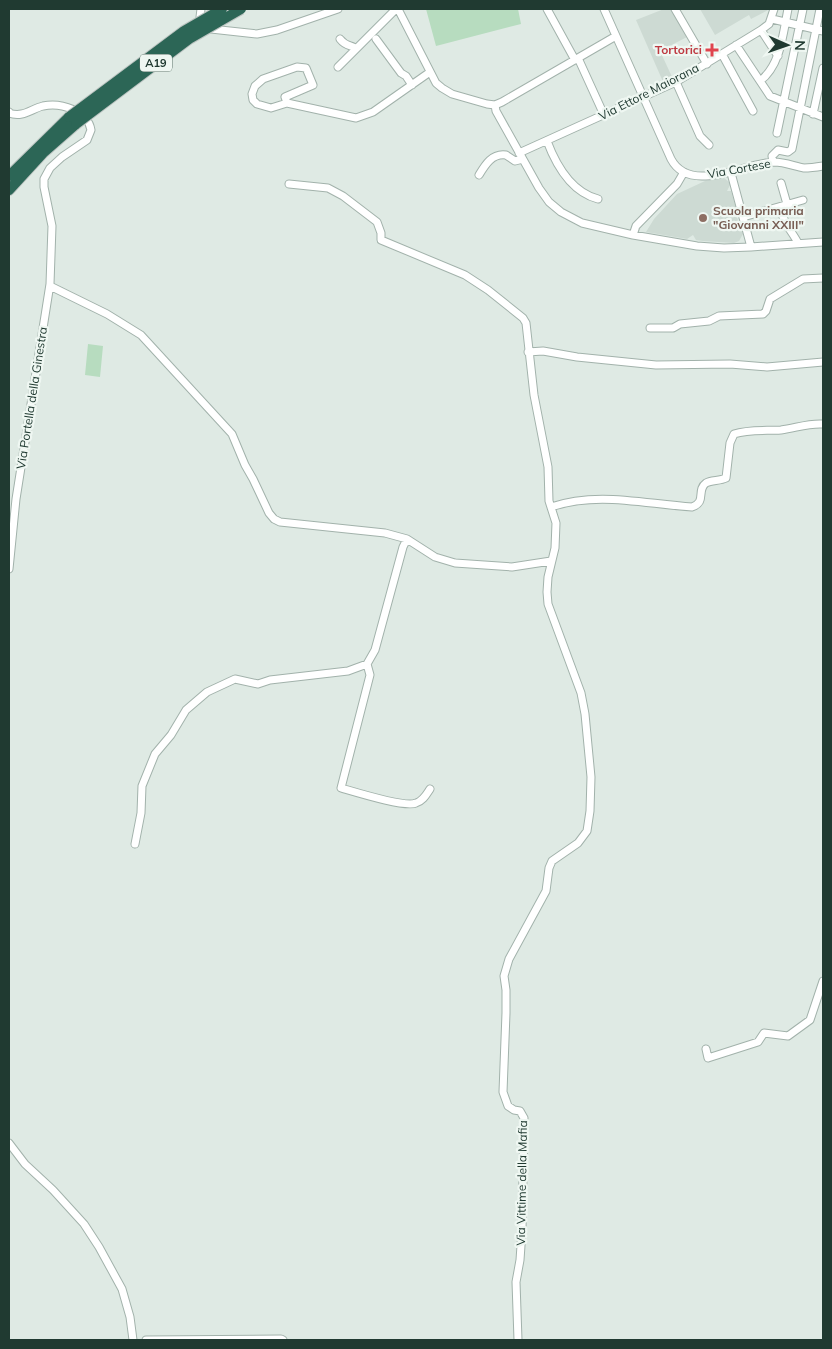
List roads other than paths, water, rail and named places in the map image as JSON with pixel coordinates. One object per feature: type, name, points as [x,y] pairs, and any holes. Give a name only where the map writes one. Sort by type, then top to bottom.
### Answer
[{"type":"highway","name":"A19","points":[[9,176],[72,120],[184,31],[222,9]]},
{"type":"highway","name":"A19","points":[[9,190],[72,120],[189,39],[241,9]]},
{"type":"street","points":[[201,9],[200,17],[204,26],[211,29],[257,34],[277,30],[338,9]]},
{"type":"street","points":[[338,67],[397,9],[436,83],[452,94],[495,105],[616,36]]},
{"type":"street","points":[[547,9],[576,59],[604,116]]},
{"type":"street","points":[[604,9],[674,165],[684,172],[677,184],[636,226],[633,235]]},
{"type":"street","points":[[675,9],[706,64]]},
{"type":"street","points":[[774,9],[772,19],[820,30]]},
{"type":"street","points":[[760,81],[765,78],[778,56],[788,9]]},
{"type":"street","points":[[777,133],[803,9]]},
{"type":"street","points":[[773,162],[772,156],[778,150],[788,152],[792,149],[800,108],[820,30],[820,9]]},
{"type":"street","name":"Via Ettore Maiorana","points":[[521,156],[547,141],[676,82],[761,30],[772,19]]},
{"type":"street","points":[[761,30],[778,56]]},
{"type":"street","points":[[340,39],[345,45],[356,49]]},
{"type":"street","points":[[376,40],[400,73],[406,76],[412,85]]},
{"type":"street","points":[[736,45],[770,96],[823,117]]},
{"type":"street","points":[[722,54],[753,111]]},
{"type":"street","points":[[287,103],[285,97],[313,85],[306,68],[297,66],[263,79],[255,86],[252,94],[253,100],[257,104],[271,108],[287,103],[356,118],[373,112],[430,72]]},
{"type":"street","points":[[814,114],[823,68]]},
{"type":"street","points":[[676,82],[700,136],[709,145]]},
{"type":"street","points":[[495,105],[496,111],[521,156],[549,202],[561,212],[582,223],[633,235],[697,246],[724,248],[823,242]]},
{"type":"street","name":"Via Portella della Ginestra","points":[[9,112],[18,115],[28,113],[42,106],[67,107],[78,112],[90,126],[91,130],[87,140],[62,157],[50,168],[44,179],[52,226],[50,286],[16,499],[9,569]]},
{"type":"street","points":[[547,141],[553,157],[567,178],[586,194],[598,199]]},
{"type":"street","points":[[478,175],[495,156],[506,154],[515,160],[521,156]]},
{"type":"street","name":"Via Cortese","points":[[684,172],[707,176],[731,173],[773,162],[803,168],[823,166]]},
{"type":"street","points":[[731,173],[752,247]]},
{"type":"street","points":[[781,183],[787,204]]},
{"type":"street","points":[[50,286],[107,314],[141,335],[232,434],[245,465],[254,478],[269,513],[274,519],[280,522],[385,533],[407,539],[436,557],[455,563],[512,567],[551,560],[556,523],[551,507],[548,488],[548,467],[534,395],[526,323],[523,318],[488,290],[464,275],[381,240],[377,222],[343,196],[328,188],[289,184]]},
{"type":"street","points":[[743,217],[803,200]]},
{"type":"street","points":[[782,214],[784,223],[798,243]]},
{"type":"street","points":[[650,328],[673,328],[680,324],[709,321],[718,316],[763,314],[770,299],[803,279],[823,278]]},
{"type":"street","points":[[528,352],[543,351],[577,357],[656,365],[730,364],[767,367],[823,362]]},
{"type":"street","points":[[551,507],[565,502],[588,499],[618,499],[696,506],[700,501],[701,491],[707,482],[726,478],[730,443],[734,434],[780,430],[813,423],[823,424]]},
{"type":"street","points":[[135,844],[141,813],[142,786],[155,754],[171,735],[186,710],[207,692],[235,678],[258,684],[270,680],[348,671],[367,664],[375,650],[403,547],[407,539]]},
{"type":"street","name":"Via Vittime della Mafia","points":[[518,1340],[516,1282],[522,1231],[524,1118],[520,1111],[508,1106],[503,1092],[506,1013],[504,976],[510,959],[546,891],[549,868],[552,861],[578,843],[587,831],[590,811],[591,777],[585,714],[575,674],[548,604],[547,592],[551,560]]},
{"type":"street","points":[[367,664],[370,675],[341,788],[403,804],[414,804],[424,799],[430,789]]},
{"type":"street","points":[[706,1049],[708,1058],[758,1042],[764,1033],[788,1036],[810,1020],[823,981]]},
{"type":"street","points":[[9,1143],[26,1164],[54,1190],[84,1224],[99,1247],[122,1289],[130,1317],[133,1340]]},
{"type":"street","points":[[146,1340],[284,1340]]},
{"type":"place","name":"Tortorici","points":[[712,50]]},
{"type":"place","name":"Scuola primaria \"Giovanni XXIII\"","points":[[703,218]]}]
